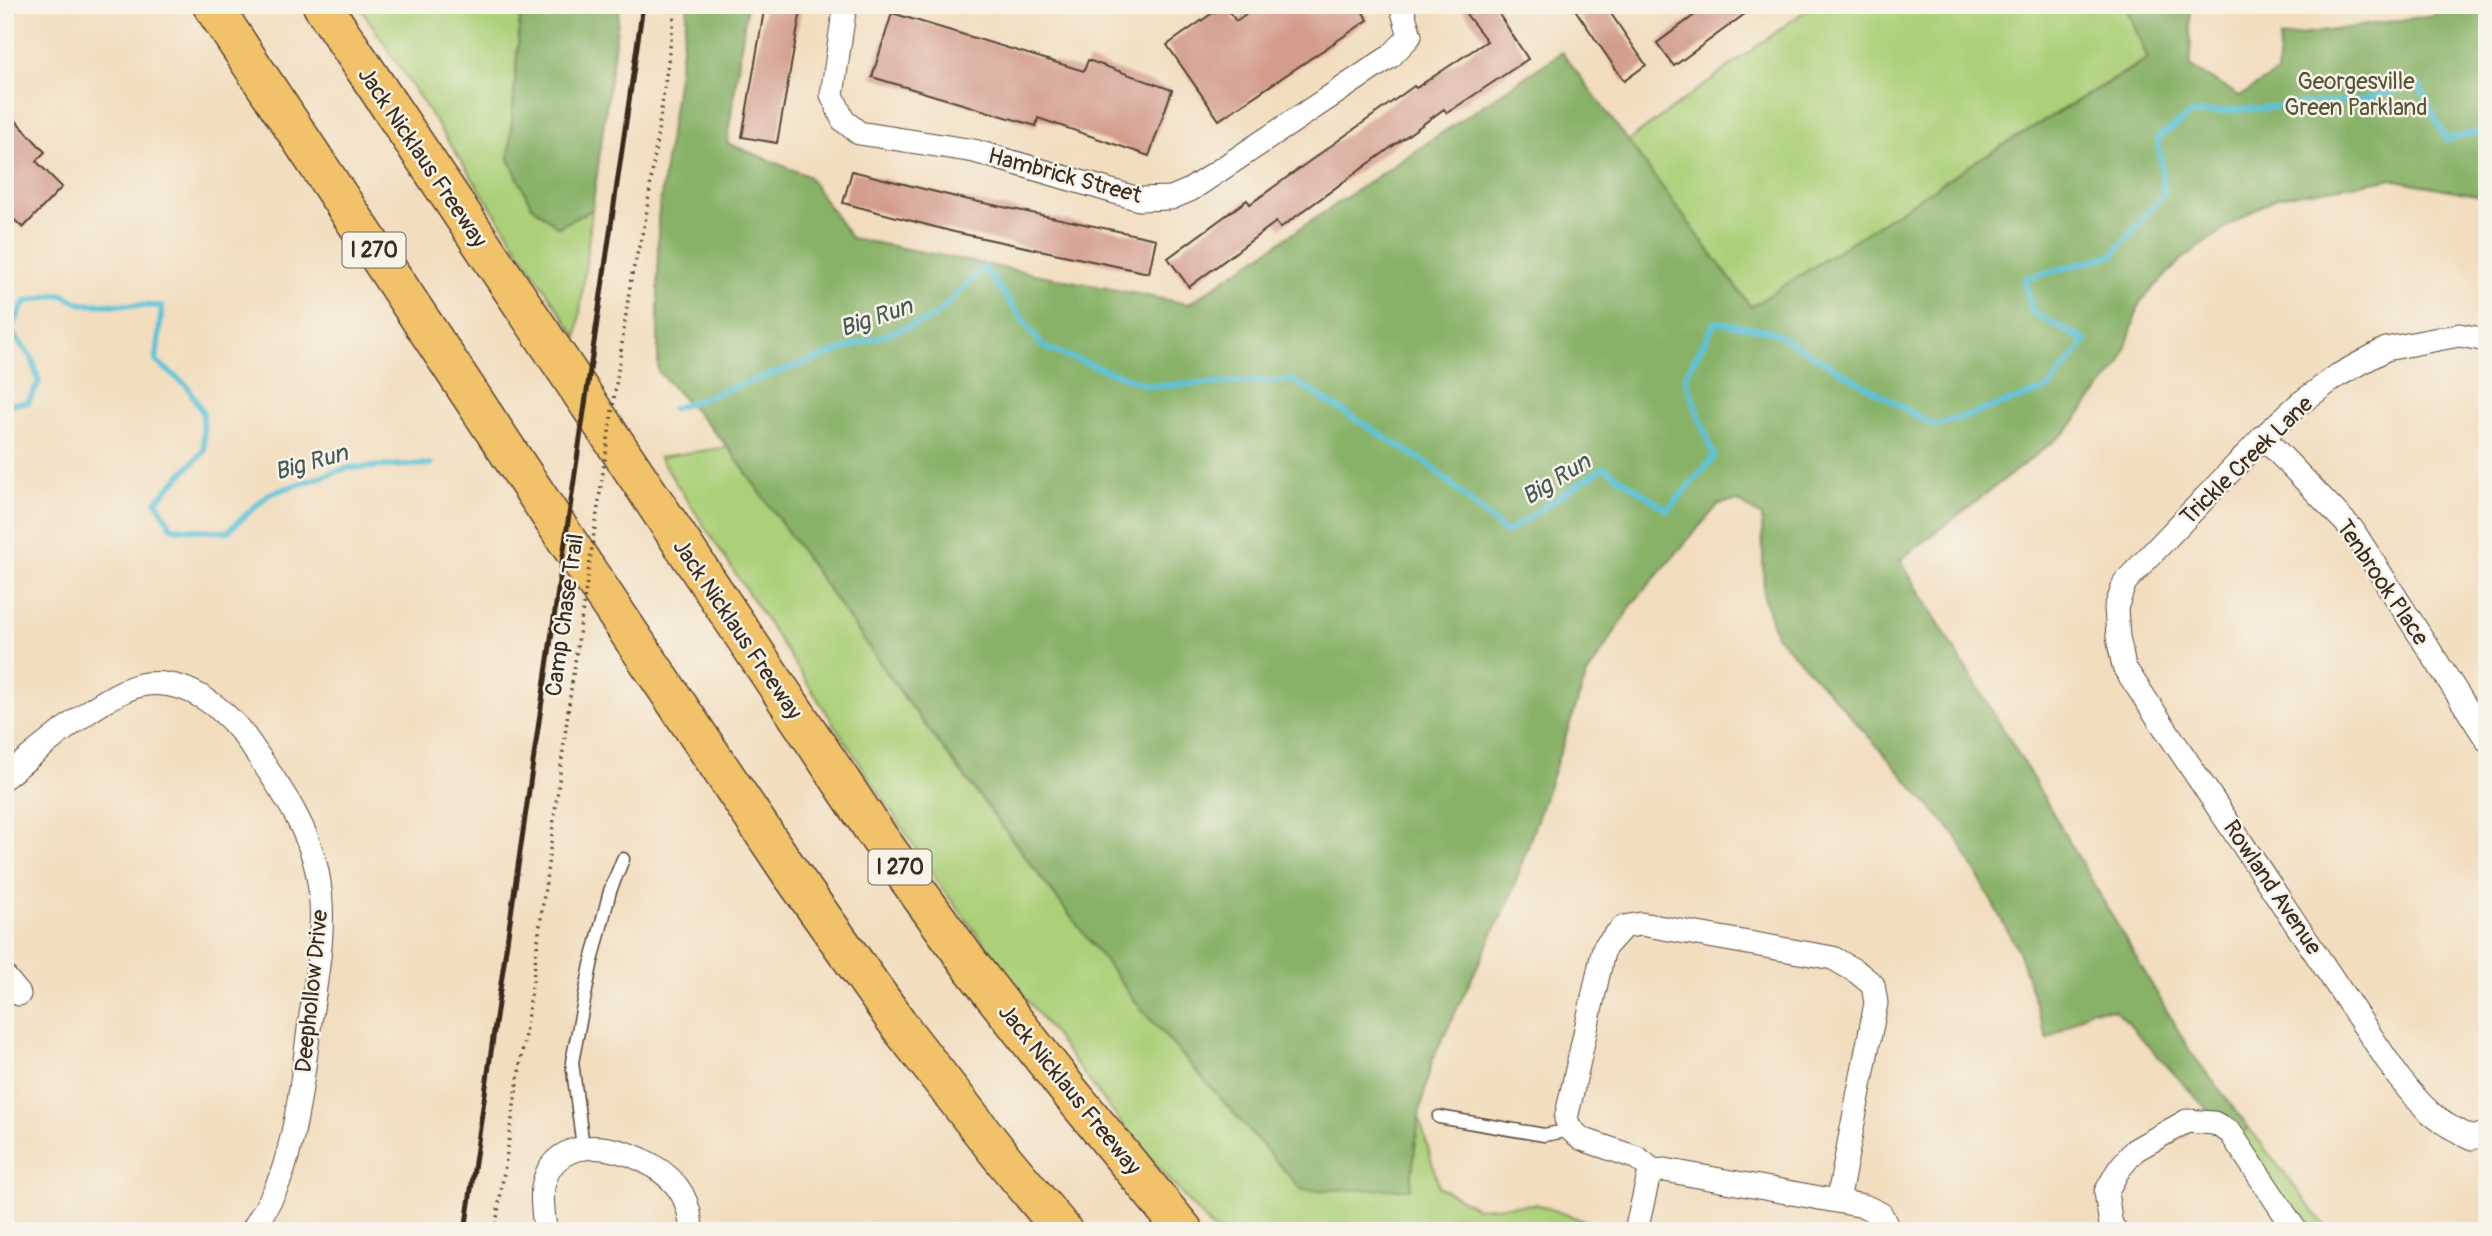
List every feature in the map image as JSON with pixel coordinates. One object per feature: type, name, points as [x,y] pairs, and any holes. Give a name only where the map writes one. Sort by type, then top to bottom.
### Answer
[{"type":"highway","name":"I 270","points":[[212,5],[790,872],[904,1032],[1063,1231]]},
{"type":"highway","name":"Jack Nicklaus Freeway","points":[[322,5],[879,838],[971,966],[1184,1231]]},
{"type":"street","name":"Hambrick Street","points":[[845,5],[832,95],[843,120],[859,133],[974,151],[1139,199],[1171,198],[1190,190],[1391,56],[1410,36],[1401,5]]},
{"type":"street","name":"Trickle Creek Lane","points":[[2116,608],[2125,582],[2263,437],[2299,404],[2337,376],[2386,349],[2459,335],[2487,340]]},
{"type":"street","name":"Tenbrook Place","points":[[2263,437],[2351,529],[2487,740]]},
{"type":"street","name":"Rowland Avenue","points":[[2116,608],[2124,667],[2399,1078],[2430,1114],[2448,1127],[2480,1135]]},
{"type":"street","name":"Deephollow Drive","points":[[5,777],[112,697],[146,684],[162,685],[182,688],[223,710],[239,727],[286,796],[304,831],[317,870],[322,910],[320,950],[297,1115],[285,1166],[269,1204],[253,1231]]},
{"type":"street","points":[[1838,1201],[1876,1003],[1872,985],[1857,972],[1833,958],[1641,924],[1622,927],[1604,948],[1566,1119],[1571,1130],[1582,1139],[1637,1158],[1654,1171],[1665,1170],[1864,1206],[1881,1214],[1889,1231]]},
{"type":"street","points":[[2116,1231],[2111,1225],[2106,1192],[2119,1169],[2135,1150],[2187,1121],[2214,1123],[2230,1132],[2296,1231]]},
{"type":"street","points":[[545,1231],[543,1187],[551,1168],[567,1153],[583,1147],[621,1152],[653,1165],[682,1193],[691,1220],[691,1231]]},
{"type":"street","points":[[1636,1231],[1648,1179],[1654,1171]]},
{"type":"lane","points":[[583,1147],[572,1062],[594,953],[610,891],[623,859]]},
{"type":"lane","points":[[1439,1117],[1544,1135],[1571,1130]]},
{"type":"path","name":"Camp Chase Trail","points":[[495,1231],[631,278],[645,223],[676,5]]},
{"type":"green space","points":[[359,5],[521,5],[509,159],[557,226],[592,210],[577,338]]},
{"type":"green space","points":[[521,5],[620,5],[592,210],[558,227],[531,205],[509,159]]},
{"type":"green space","name":"Georgesville Green Parkland","points":[[688,5],[747,5],[727,143],[808,176],[851,238],[1188,304],[1562,52],[1751,307],[1978,160],[2148,59],[2125,5],[2190,5],[2191,67],[2240,96],[2277,73],[2280,38],[2434,15],[2449,5],[2487,5],[2487,197],[2390,179],[2278,197],[2236,221],[2182,259],[2140,302],[2121,363],[2067,431],[1900,560],[2025,765],[2190,1051],[2249,1128],[2234,1139],[2116,1010],[2092,1009],[2048,1040],[2017,948],[1956,836],[1776,635],[1764,598],[1762,517],[1738,501],[1719,504],[1633,603],[1586,677],[1510,898],[1432,1061],[1419,1116],[1410,1189],[1302,1190],[1142,1010],[905,698],[728,447],[658,371],[658,218]]},
{"type":"green space","points":[[1813,5],[2125,5],[2148,58],[1978,160],[1751,307],[1628,141]]},
{"type":"green space","points":[[728,447],[905,699],[1142,1010],[1410,1189],[1419,1116],[1439,1187],[1477,1208],[1536,1204],[1614,1231],[1214,1231],[1135,1141],[939,884],[659,457]]},
{"type":"green space","points":[[2249,1128],[2329,1231],[2306,1231],[2234,1139]]},
{"type":"building","points":[[765,5],[802,5],[777,143],[742,137]]},
{"type":"building","points":[[1224,5],[1236,21],[1259,5],[1358,5],[1368,20],[1219,120],[1167,45]]},
{"type":"building","points":[[1459,5],[1493,5],[1528,59],[1447,113],[1444,109],[1280,228],[1276,222],[1189,287],[1168,258],[1247,200],[1250,204],[1414,86],[1416,88],[1487,41]]},
{"type":"building","points":[[1572,5],[1605,5],[1646,65],[1624,81]]},
{"type":"building","points":[[1708,5],[1757,5],[1674,66],[1657,43]]},
{"type":"building","points":[[892,13],[1084,71],[1088,60],[1172,90],[1149,156],[1038,118],[1036,126],[872,77]]},
{"type":"building","points":[[5,109],[45,152],[36,161],[62,187],[23,228],[5,211]]},
{"type":"building","points":[[852,171],[960,198],[1156,239],[1149,273],[954,232],[843,203]]},
{"type":"waterway","name":"Big Run","points":[[672,409],[933,318],[984,267],[1043,347],[1149,386],[1293,380],[1428,464],[1506,533],[1604,467],[1668,510],[1714,457],[1685,377],[1715,322],[1771,331],[1935,426],[2048,389],[2086,341],[2032,312],[2025,279],[2113,255],[2164,193],[2158,138],[2191,114],[2359,100],[2419,85],[2446,140],[2487,130]]},
{"type":"waterway","name":"Big Run","points":[[5,405],[28,402],[39,382],[32,358],[10,330],[25,302],[61,294],[82,304],[162,306],[156,361],[187,386],[203,413],[204,451],[156,501],[172,528],[227,532],[269,494],[348,468],[431,464]]},
{"type":"railway","points":[[465,1231],[643,5]]}]
